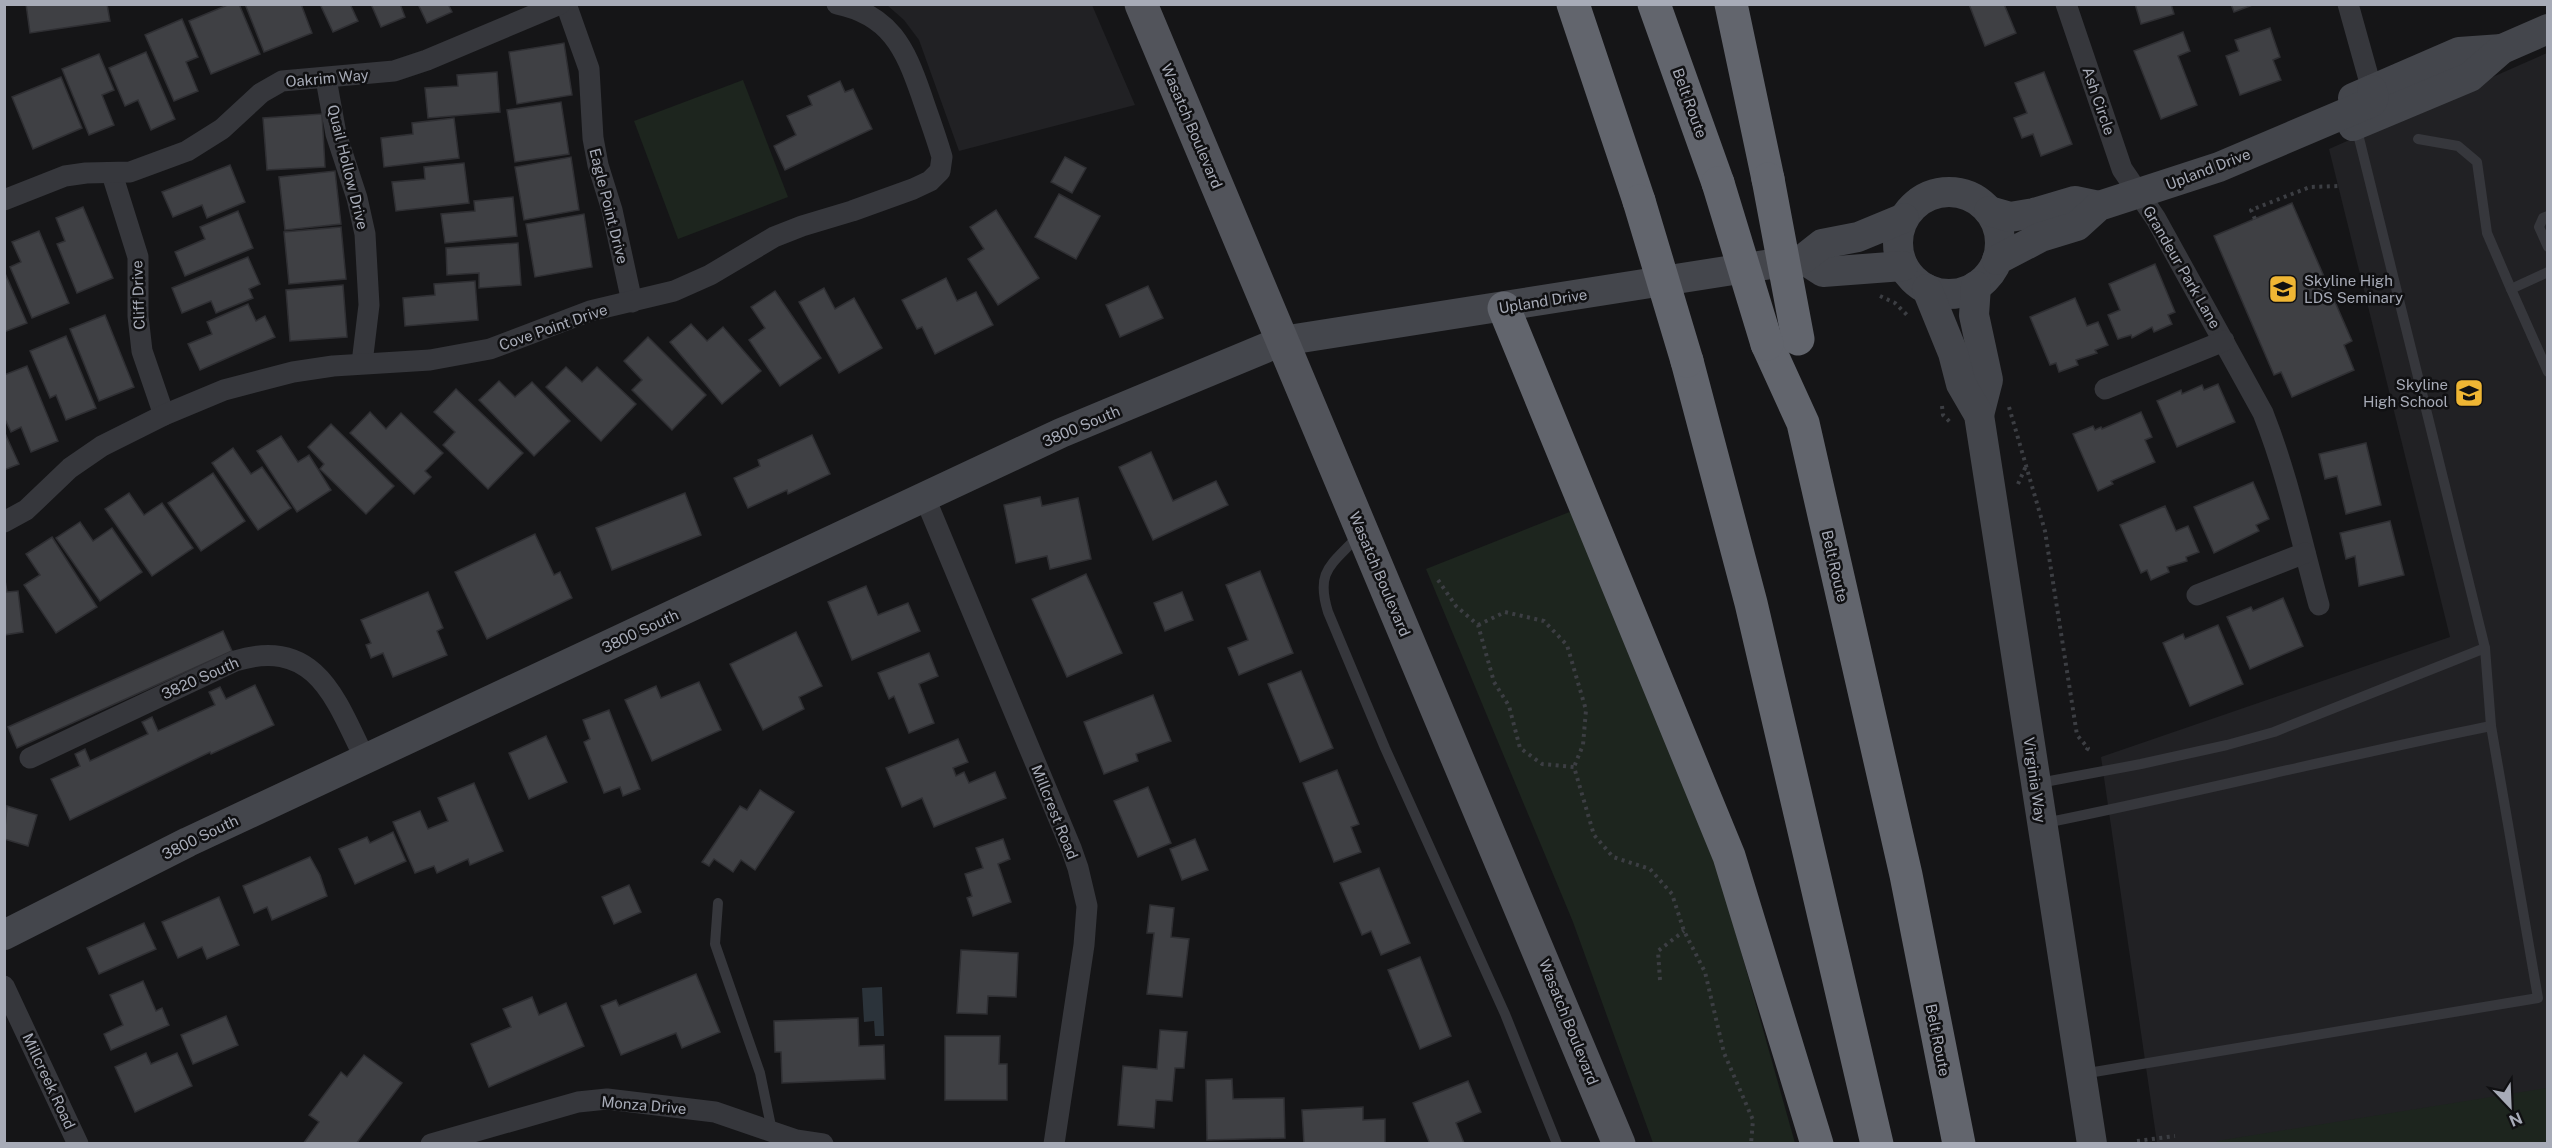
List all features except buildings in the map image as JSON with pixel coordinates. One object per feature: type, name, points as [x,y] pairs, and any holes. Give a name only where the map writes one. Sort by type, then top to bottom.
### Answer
[{"type":"highway","points":[[1573,4],[1639,201],[1687,361],[1751,603],[1877,1143]]},
{"type":"highway","name":"Belt Route","points":[[1654,4],[1718,183],[1782,341],[1803,423],[1906,875],[1959,1143]]},
{"type":"highway","points":[[1731,4],[1768,179],[1782,341]]},
{"type":"highway","points":[[1504,308],[1729,856],[1817,1143]]},
{"type":"main road","name":"Wasatch Boulevard","points":[[1141,4],[1619,1143]]},
{"type":"street","name":"Oakrim Way","points":[[4,200],[76,174],[112,174],[146,168],[199,145],[222,129],[250,101],[272,86],[294,79],[326,79],[394,71],[560,4]]},
{"type":"street","name":"Eagle Point Drive","points":[[566,4],[589,69],[593,138],[598,165],[612,210],[632,302]]},
{"type":"street","name":"Cove Point Drive","points":[[4,522],[26,510],[88,455],[118,437],[237,386],[293,372],[362,363],[430,360],[490,349],[590,311],[632,302],[693,283],[774,237],[913,189],[936,177],[942,164],[942,157],[904,51],[893,35],[876,19],[862,11],[837,4]]},
{"type":"street","name":"Ash Circle","points":[[2066,4],[2122,169],[2140,194]]},
{"type":"street","points":[[2316,126],[2372,102],[2374,97],[2348,4]]},
{"type":"street","name":"Upland Drive","points":[[1997,260],[2041,237],[2077,226],[2099,206],[2219,167],[2316,126],[2341,131],[2356,125],[2470,77],[2502,49],[2547,29]]},
{"type":"street","name":"Upland Drive","points":[[2372,90],[2459,52],[2502,49]]},
{"type":"street","name":"Quail Hollow Drive","points":[[326,79],[336,134],[357,198],[365,234],[369,305],[362,363]]},
{"type":"street","name":"Cliff Drive","points":[[112,174],[138,257],[138,316],[142,351],[164,416]]},
{"type":"street","points":[[1945,192],[1961,194],[1977,200],[1989,211],[1997,226],[2000,243],[1997,260],[1988,275],[1976,286],[1951,293],[1927,289],[1913,280],[1903,266],[1898,251],[1898,234],[1904,218],[1914,205],[1928,196],[1945,192]]},
{"type":"street","name":"Grandeur Park Lane","points":[[2140,194],[2263,413],[2276,446],[2295,510],[2319,605]]},
{"type":"street","name":"Upland Drive","points":[[1989,211],[2010,217],[2034,213],[2075,201],[2099,206]]},
{"type":"street","name":"Upland Drive","points":[[1282,341],[1504,308],[1803,259],[1822,244],[1858,237],[1904,218]]},
{"type":"street","points":[[1803,259],[1823,272],[1903,266]]},
{"type":"street","name":"Virginia Way","points":[[1976,286],[1974,315],[1988,380],[1979,415]]},
{"type":"street","name":"Virginia Way","points":[[1927,289],[1953,353],[1961,384],[1979,415],[2092,1143]]},
{"type":"street","name":"3800 South","points":[[4,935],[188,842],[1061,433],[1282,341]]},
{"type":"street","name":"Grandeur Park Lane","points":[[2104,389],[2224,341]]},
{"type":"street","name":"Millcrest Road","points":[[925,498],[1071,848],[1087,906],[1084,945],[1054,1143]]},
{"type":"street","points":[[2197,595],[2305,553]]},
{"type":"street","name":"3820 South","points":[[30,758],[235,661],[266,654],[295,659],[316,673],[330,692],[365,759]]},
{"type":"street","name":"Millcreek Road","points":[[4,986],[78,1143]]},
{"type":"street","name":"Monza Drive","points":[[431,1143],[578,1102],[608,1099],[715,1112],[796,1140],[822,1143]]},
{"type":"lane","points":[[2080,1075],[2538,998],[2491,726],[2485,648],[2356,125]]},
{"type":"lane","points":[[2418,139],[2458,146],[2478,162],[2487,233],[2547,372]]},
{"type":"lane","points":[[2547,216],[2543,218],[2539,227],[2547,247]]},
{"type":"lane","points":[[2511,289],[2547,272]]},
{"type":"lane","points":[[1363,531],[1325,573],[1322,591],[1328,612],[1385,748],[1505,1014],[1557,1143]]},
{"type":"lane","points":[[2036,784],[2152,762],[2274,732],[2485,648]]},
{"type":"lane","points":[[2041,824],[2169,798],[2387,747],[2491,726]]},
{"type":"lane","points":[[718,903],[715,944],[760,1073],[772,1131]]},
{"type":"path","points":[[2255,219],[2251,210],[2310,187],[2338,186]]},
{"type":"path","points":[[1877,294],[1895,303],[1913,323]]},
{"type":"path","points":[[2008,404],[2045,531],[2077,735],[2088,748],[2086,751]]},
{"type":"path","points":[[1438,579],[1456,606],[1478,625],[1494,682],[1509,706],[1520,748],[1542,764],[1574,767]]},
{"type":"path","points":[[1478,625],[1505,612],[1544,621],[1567,645],[1586,710],[1583,745],[1574,767],[1594,835],[1613,857],[1650,869],[1672,894],[1684,931],[1705,972],[1724,1053],[1753,1120],[1751,1143]]},
{"type":"path","points":[[1660,980],[1658,951],[1684,931]]},
{"type":"path","points":[[2137,1141],[2175,1136]]},
{"type":"shaded area","points":[[887,5],[1092,5],[1135,105],[959,151],[919,40],[904,20]]},
{"type":"shaded area","name":"Skyline High School","points":[[2547,53],[2547,1143],[2157,1143],[2101,757],[2450,637],[2329,149]]},
{"type":"shaded area","points":[[743,80],[788,197],[678,239],[634,121]]},
{"type":"shaded area","points":[[1572,511],[1715,859],[1795,1143],[1653,1143],[1573,922],[1426,569]]},
{"type":"shaded area","points":[[882,987],[884,1036],[875,1036],[874,1021],[864,1022],[862,988]]},
{"type":"shaded area","points":[[2547,1088],[2547,1143],[2215,1143],[2217,1141]]},
{"type":"place","name":"Skyline High LDS Seminary","points":[[2283,289]]},
{"type":"place","name":"Skyline High School","points":[[2469,393]]}]
